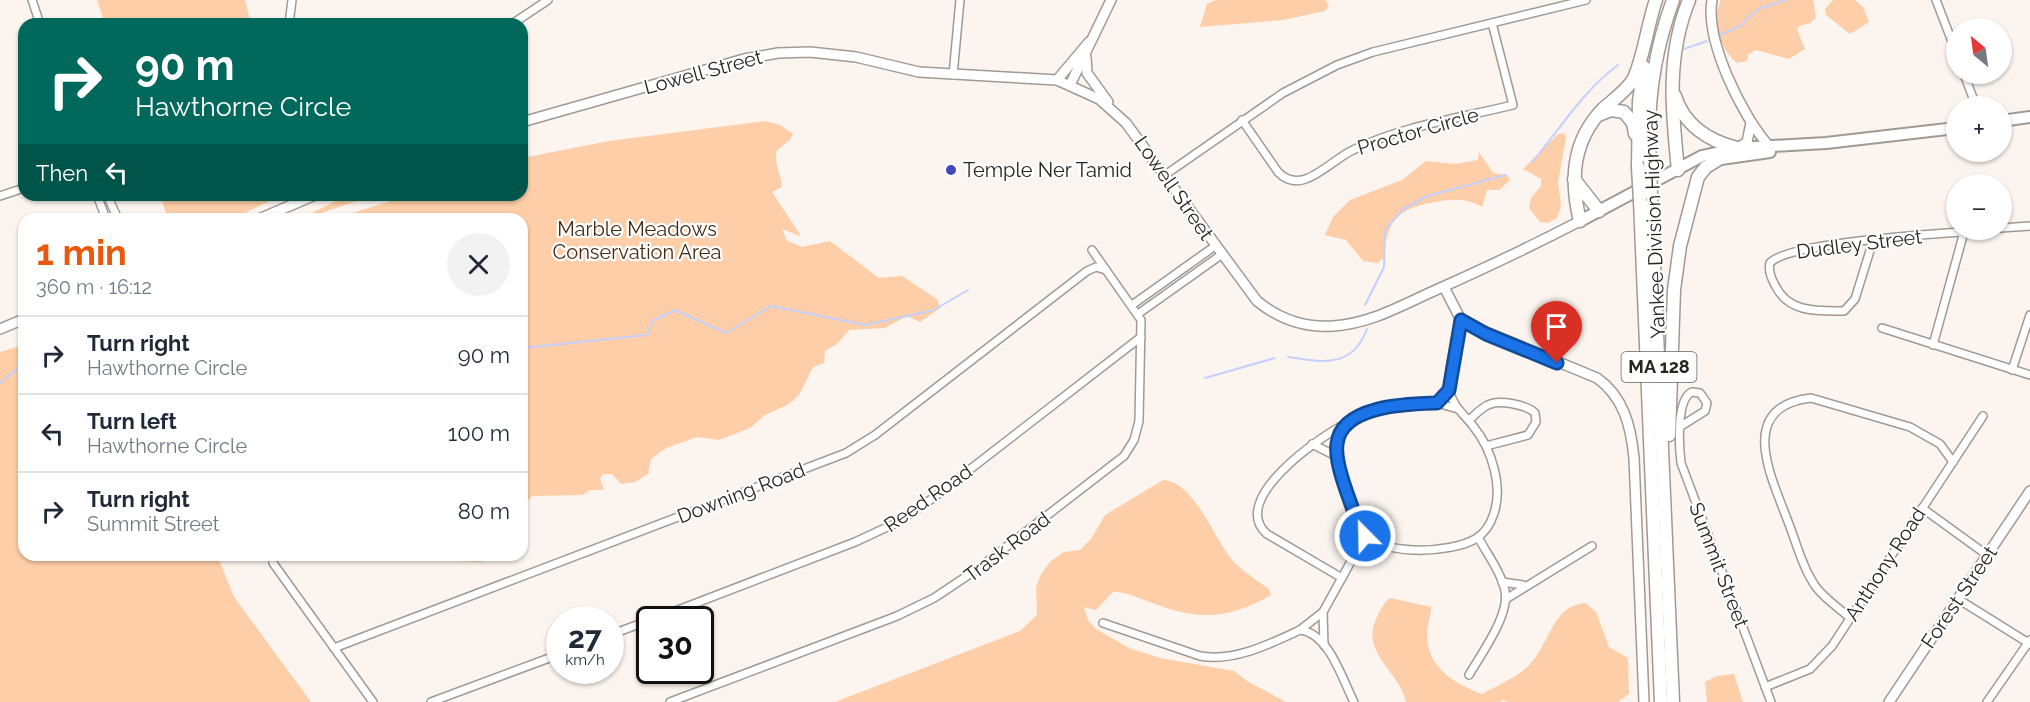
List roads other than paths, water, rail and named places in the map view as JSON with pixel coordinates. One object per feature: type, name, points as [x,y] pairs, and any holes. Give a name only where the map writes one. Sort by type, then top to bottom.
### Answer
[{"type":"highway","points":[[1580,221],[1573,193],[1580,145],[1598,116],[1632,81],[1656,0]]},
{"type":"highway","name":"Yankee Division Highway","points":[[1662,0],[1651,34],[1641,87],[1675,702]]},
{"type":"highway","name":"Yankee Division Highway","points":[[1644,164],[1653,76],[1661,36],[1673,0]]},
{"type":"highway","points":[[1678,170],[1671,84],[1676,41],[1689,0]]},
{"type":"highway","points":[[1671,84],[1678,105],[1695,127],[1712,140],[1737,148]]},
{"type":"highway","points":[[1598,116],[1611,110],[1624,112],[1629,117],[1644,164]]},
{"type":"highway","points":[[1667,538],[1674,290],[1677,264],[1684,224],[1698,177],[1706,167],[1719,159]]},
{"type":"highway","points":[[1574,179],[1599,211]]},
{"type":"highway","name":"Yankee Division Highway","points":[[1646,198],[1661,702]]},
{"type":"main road","points":[[1070,85],[1086,56],[1090,41],[1111,0]]},
{"type":"main road","points":[[1712,0],[1711,19],[1715,39],[1751,123],[1769,146]]},
{"type":"main road","points":[[1057,80],[1090,41]]},
{"type":"main road","name":"Lowell Street","points":[[528,120],[726,63],[778,53],[826,52],[919,72],[1028,76],[1057,80],[1091,95],[1115,111],[1136,134],[1221,255],[1257,301],[1278,316],[1306,324],[1332,326],[1358,322],[1444,287],[1580,221],[1702,156],[1737,148],[1793,147],[1946,129]]},
{"type":"main road","points":[[1086,56],[1091,80],[1115,111]]},
{"type":"main road","points":[[2012,119],[2030,117]]},
{"type":"main road","points":[[1737,148],[1747,142],[1751,123]]},
{"type":"main road","name":"Lowell Street","points":[[1678,170],[1719,159],[1793,147]]},
{"type":"main road","points":[[271,213],[295,201]]},
{"type":"main road","points":[[1444,287],[1461,320],[1486,334],[1597,378],[1610,388],[1622,407],[1633,447],[1644,702]]},
{"type":"main road","points":[[0,329],[18,322]]},
{"type":"main road","name":"Forest Street","points":[[1888,702],[2030,491]]},
{"type":"street","points":[[32,0],[38,18]]},
{"type":"street","points":[[290,18],[292,0]]},
{"type":"street","points":[[521,18],[548,0]]},
{"type":"street","points":[[953,75],[960,0]]},
{"type":"street","points":[[1165,175],[1242,120],[1295,86],[1337,65],[1373,52],[1586,0]]},
{"type":"street","points":[[1936,0],[1946,26]]},
{"type":"street","name":"Proctor Circle","points":[[1242,120],[1278,172],[1295,182],[1307,179],[1347,153],[1375,140],[1513,105],[1492,23]]},
{"type":"street","points":[[0,196],[18,190]]},
{"type":"street","points":[[2012,227],[2030,226]]},
{"type":"street","name":"Dudley Street","points":[[1873,241],[1855,299],[1844,311],[1791,306],[1776,290],[1769,269],[1770,263],[1780,254],[1873,241],[1946,234]]},
{"type":"street","points":[[1933,345],[1962,240]]},
{"type":"street","points":[[1132,305],[1215,246]]},
{"type":"street","name":"Trask Road","points":[[670,702],[890,618],[934,598],[974,572],[1124,456],[1137,431],[1141,337],[1138,314],[1092,250]]},
{"type":"street","points":[[1138,314],[1221,255]]},
{"type":"street","name":"Downing Road","points":[[334,648],[846,453],[875,435],[1087,271],[1096,267],[1106,270]]},
{"type":"street","points":[[2012,370],[2030,315]]},
{"type":"street","points":[[1437,403],[1449,390],[1461,320]]},
{"type":"street","points":[[1882,328],[2030,375]]},
{"type":"street","name":"Reed Road","points":[[688,606],[869,537],[896,523],[933,498],[1141,337]]},
{"type":"street","points":[[1353,420],[1338,437],[1338,457],[1359,526],[1365,536],[1382,545],[1422,550],[1451,548],[1478,537],[1491,522],[1497,498],[1493,468],[1486,446],[1469,420],[1458,409],[1449,390]]},
{"type":"street","name":"Summit Street","points":[[1681,426],[1705,411],[1707,403],[1700,393],[1688,393],[1683,400],[1681,426],[1682,468],[1771,702]]},
{"type":"street","points":[[1850,618],[1820,592],[1804,563],[1766,461],[1763,442],[1767,426],[1785,406],[1800,399],[1811,398],[1910,427],[1940,444],[1953,462]]},
{"type":"street","points":[[1469,420],[1487,405],[1497,402],[1527,408],[1535,413],[1536,422],[1528,435],[1486,446]]},
{"type":"street","points":[[1342,578],[1273,538],[1257,524],[1256,510],[1261,496],[1312,444],[1353,420],[1382,407],[1437,403],[1458,409]]},
{"type":"street","name":"Anthony Road","points":[[1766,687],[1810,669],[1832,646],[1983,416]]},
{"type":"street","points":[[1312,444],[1338,457]]},
{"type":"street","points":[[1922,508],[1987,555]]},
{"type":"street","points":[[1103,623],[1200,656],[1215,658],[1239,654],[1300,630],[1323,612],[1365,536]]},
{"type":"street","points":[[1469,675],[1502,616],[1506,598],[1502,582],[1478,537]]},
{"type":"street","points":[[1506,598],[1592,546]]},
{"type":"street","points":[[273,563],[373,702]]},
{"type":"street","points":[[1502,582],[1525,585]]},
{"type":"street","points":[[1958,599],[2029,642],[1987,702]]},
{"type":"street","points":[[1323,612],[1324,645]]},
{"type":"street","points":[[1300,630],[1311,632],[1324,645],[1354,702]]},
{"type":"street","points":[[431,702],[546,659]]},
{"type":"waterway","points":[[1720,35],[1740,26],[1758,9],[1786,0]]},
{"type":"waterway","points":[[1684,49],[1707,41]]},
{"type":"waterway","points":[[1532,162],[1583,98],[1618,65]]},
{"type":"waterway","points":[[1365,305],[1384,267],[1385,230],[1403,209],[1427,196],[1506,175]]},
{"type":"waterway","points":[[528,347],[647,335],[652,321],[675,310],[726,333],[771,306],[865,325],[934,310],[968,290]]},
{"type":"waterway","points":[[1288,357],[1324,361],[1344,357],[1361,342],[1367,329]]},
{"type":"waterway","points":[[1205,378],[1275,358]]},
{"type":"waterway","points":[[0,383],[18,368]]},
{"type":"place","name":"Temple Ner Tamid","points":[[951,170]]},
{"type":"park label","name":"Marble Meadows Conservation Area","points":[[637,240]]}]
